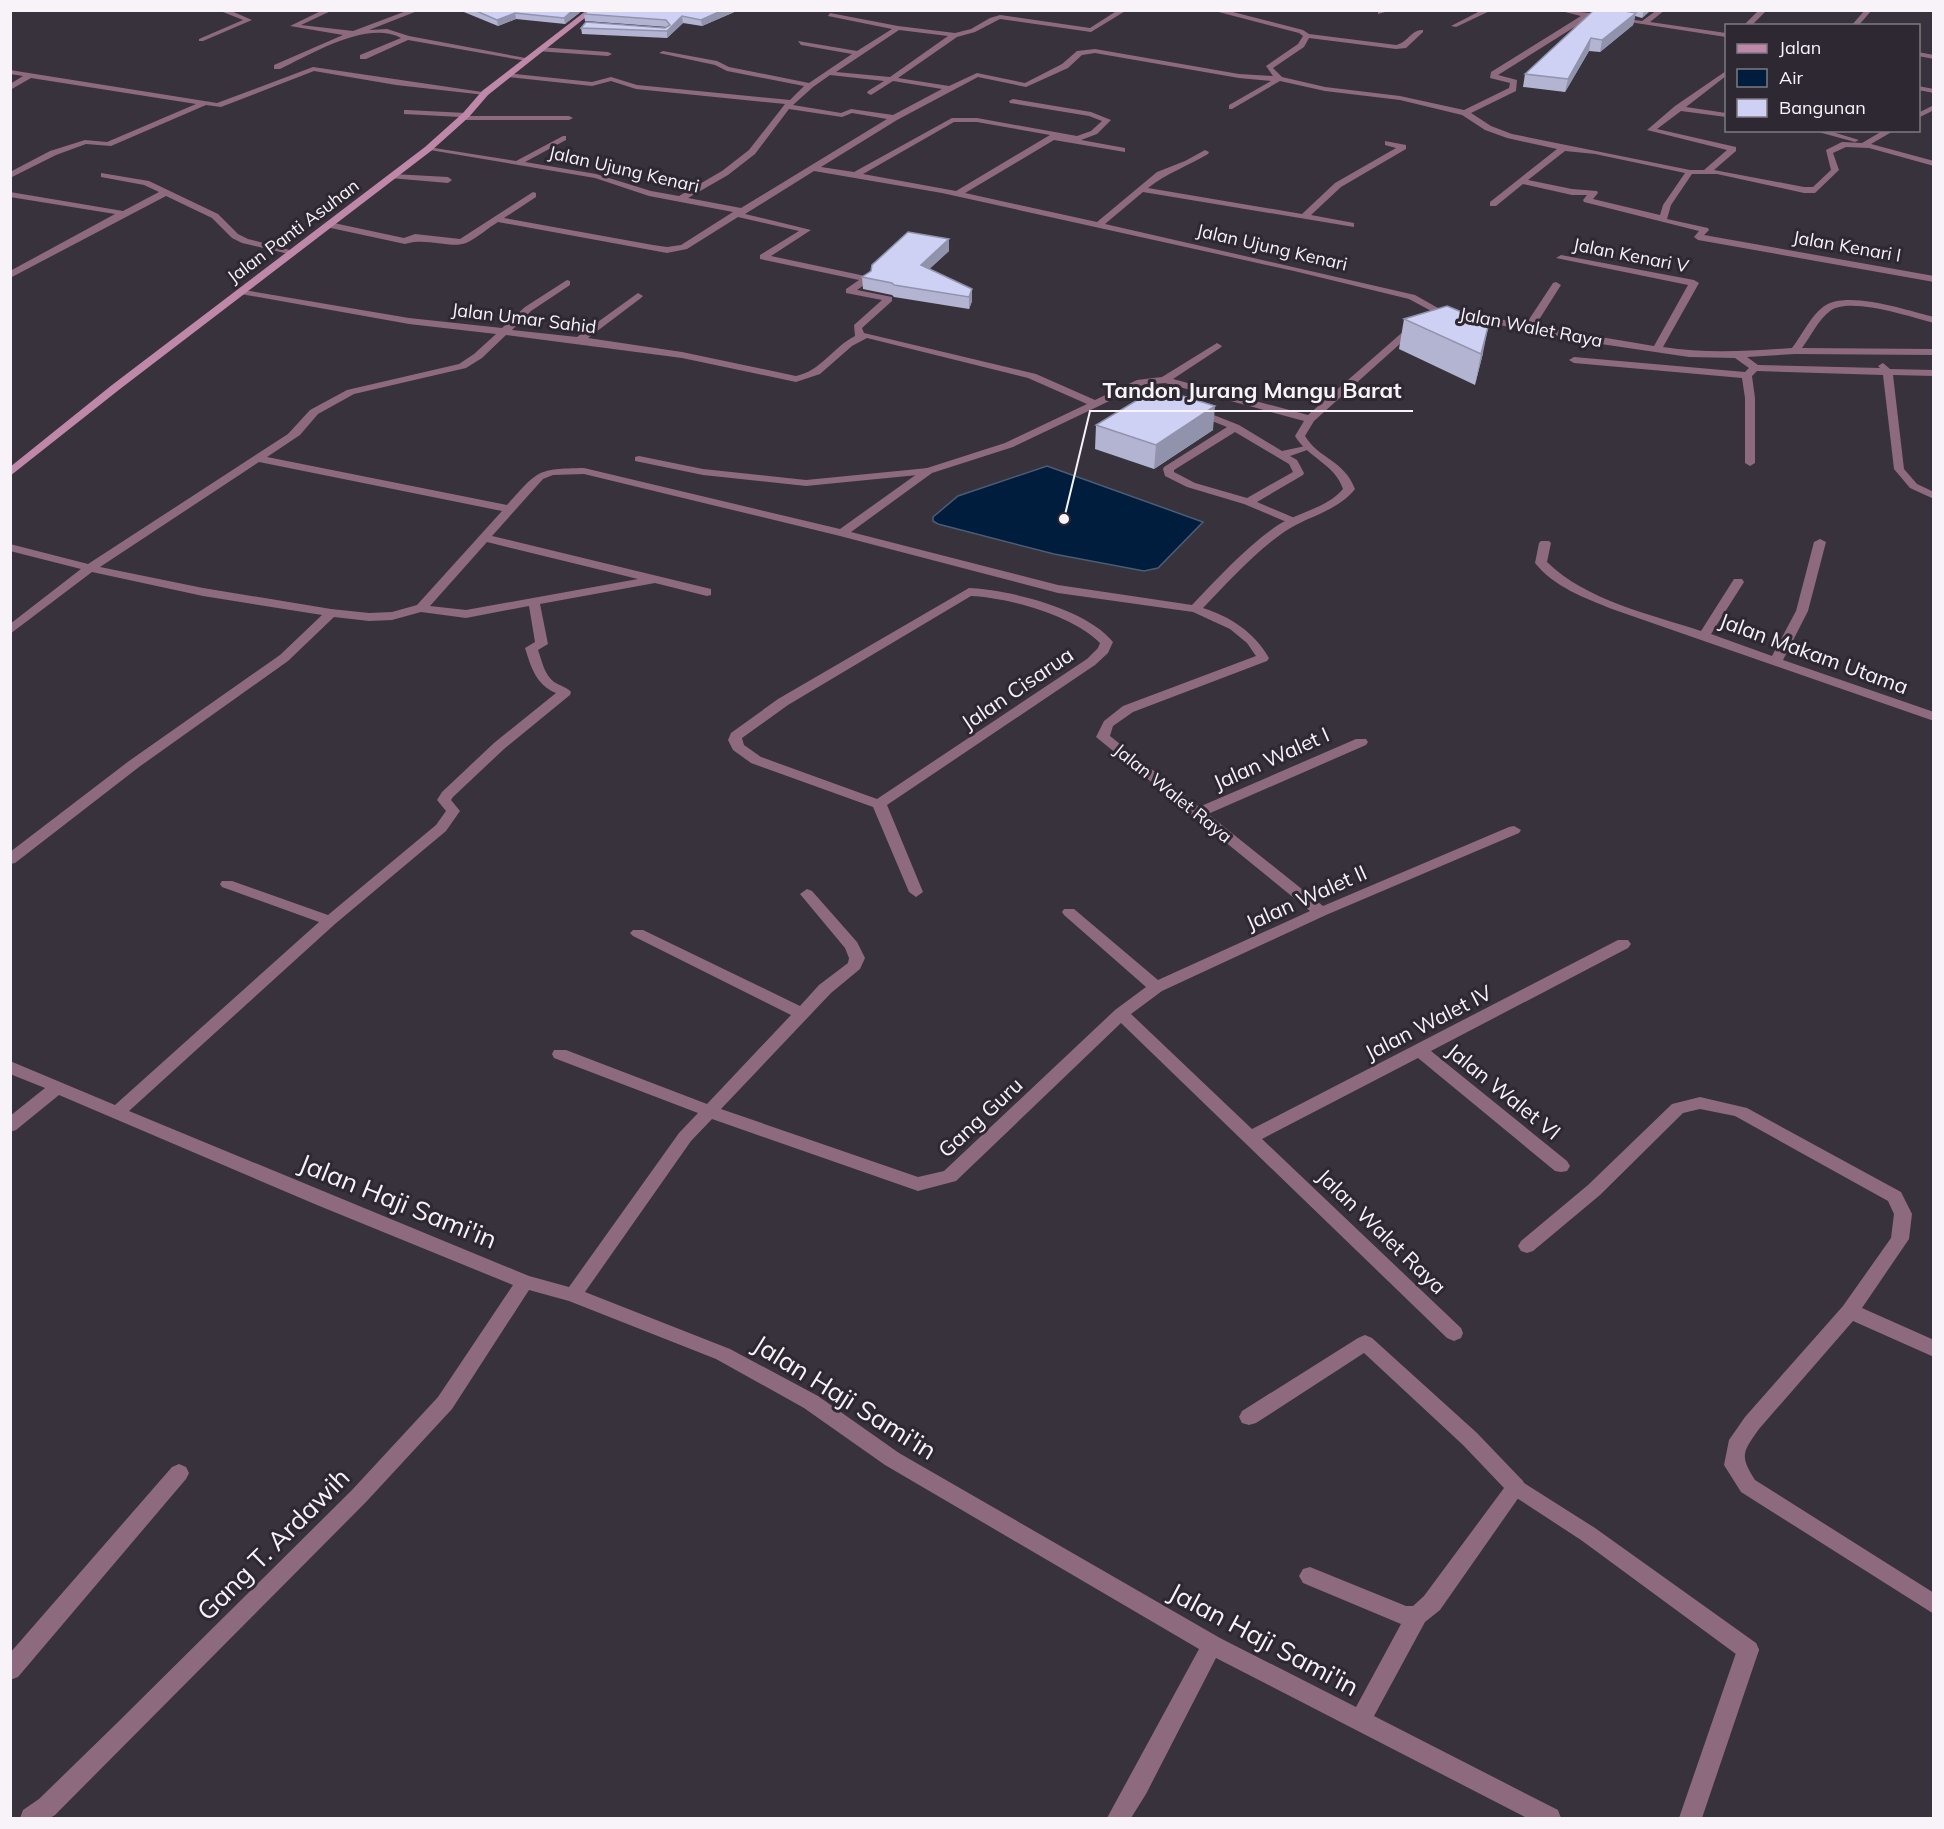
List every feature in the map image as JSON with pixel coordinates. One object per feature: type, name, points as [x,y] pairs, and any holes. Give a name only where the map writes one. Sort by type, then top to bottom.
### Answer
[{"type":"street","points":[[201,40],[249,20],[220,10]]},
{"type":"street","points":[[330,10],[293,26],[354,33],[393,30],[407,38],[527,59]]},
{"type":"street","points":[[277,67],[354,33],[417,10]]},
{"type":"street","name":"Jalan Panti Asuhan","points":[[10,473],[116,387],[428,149],[485,93],[539,49],[577,24],[592,10]]},
{"type":"street","points":[[830,15],[898,28],[955,34],[973,31],[992,19],[1000,17],[1091,30],[1124,10]]},
{"type":"street","points":[[1214,10],[1301,31],[1307,36],[1396,47],[1403,46],[1421,31]]},
{"type":"street","points":[[1380,13],[1389,10]]},
{"type":"street","points":[[1454,26],[1489,10]]},
{"type":"street","points":[[1560,10],[1598,16]]},
{"type":"street","points":[[1644,23],[1662,10]]},
{"type":"street","points":[[1748,24],[1764,10]]},
{"type":"street","points":[[1856,24],[1869,10]]},
{"type":"street","points":[[1465,113],[1513,89],[1514,82],[1493,76],[1494,74],[1587,15]]},
{"type":"street","points":[[1609,18],[1725,35]]},
{"type":"street","points":[[681,199],[725,173],[752,152],[789,104],[810,85],[856,53],[898,28]]},
{"type":"street","points":[[871,93],[955,34]]},
{"type":"street","points":[[1279,79],[1269,68],[1301,45],[1307,36]]},
{"type":"street","points":[[363,57],[407,38]]},
{"type":"street","points":[[801,43],[856,53]]},
{"type":"street","points":[[539,49],[608,54]]},
{"type":"street","points":[[497,219],[667,250],[684,247],[894,118],[950,88],[978,75],[1026,85],[1065,66],[1080,53],[1086,51],[1239,76],[1279,79],[1325,89],[1400,98],[1465,113],[1488,128],[1510,136],[1563,148],[1595,152],[1690,172],[1707,171],[1810,190],[1815,190],[1835,170],[1829,152],[1845,144],[1868,144],[1888,132]]},
{"type":"street","points":[[663,53],[717,63],[727,69],[810,85]]},
{"type":"street","points":[[10,72],[205,103],[224,104],[314,69],[396,83],[485,93]]},
{"type":"street","points":[[828,73],[950,88]]},
{"type":"street","points":[[10,88],[31,74]]},
{"type":"street","points":[[508,75],[592,84],[611,79],[636,87],[789,104],[842,115],[851,111],[894,118]]},
{"type":"street","points":[[1707,171],[1733,149],[1651,130],[1725,75]]},
{"type":"street","points":[[1232,107],[1279,79]]},
{"type":"street","points":[[1715,81],[1725,83]]},
{"type":"street","points":[[857,174],[952,120],[977,120],[1082,138],[1107,120],[1091,114],[1013,101]]},
{"type":"street","points":[[10,176],[53,153],[85,142],[108,144],[205,103]]},
{"type":"street","points":[[1920,115],[1934,107]]},
{"type":"street","points":[[1678,108],[1725,115]]},
{"type":"street","points":[[407,112],[464,116],[568,118]]},
{"type":"street","points":[[969,175],[1040,132]]},
{"type":"street","points":[[1823,132],[1934,164]]},
{"type":"street","points":[[518,163],[563,138]]},
{"type":"street","points":[[957,194],[1008,162],[1053,138],[1122,150]]},
{"type":"street","points":[[1304,217],[1338,185],[1403,147],[1388,143]]},
{"type":"street","points":[[1493,204],[1563,148]]},
{"type":"street","name":"Jalan Ujung Kenari","points":[[428,149],[596,176],[649,193],[807,230],[763,257],[867,279],[849,291],[889,299],[856,327],[860,336]]},
{"type":"street","points":[[1098,225],[1160,174],[1188,163],[1205,152]]},
{"type":"street","name":"Jalan Ujung Kenari","points":[[813,168],[942,190],[1388,291],[1412,297],[1435,310]]},
{"type":"street","points":[[1522,181],[1572,192],[1594,193],[1587,200],[1663,218],[1667,205],[1690,172]]},
{"type":"street","points":[[104,175],[146,183],[215,216],[235,236],[245,241],[293,252]]},
{"type":"street","points":[[393,176],[448,180]]},
{"type":"street","points":[[942,190],[959,180]]},
{"type":"street","points":[[1141,189],[1351,225]]},
{"type":"street","points":[[10,275],[56,248],[164,193]]},
{"type":"street","points":[[10,194],[122,213]]},
{"type":"street","points":[[329,225],[405,240],[415,237],[457,242],[533,195]]},
{"type":"street","name":"Jalan Kenari I","points":[[1663,218],[1662,221],[1705,230],[1698,237],[1934,279]]},
{"type":"street","name":"Jalan Kenari V","points":[[1561,258],[1694,283],[1658,349]]},
{"type":"street","points":[[10,630],[90,568],[302,429],[308,416],[351,392],[462,366],[478,356],[528,309],[567,283]]},
{"type":"street","points":[[1530,326],[1556,285]]},
{"type":"street","name":"Jalan Umar Sahid","points":[[241,291],[409,321],[579,340],[682,355],[781,378],[803,378],[819,371],[860,336]]},
{"type":"street","points":[[579,340],[638,296]]},
{"type":"street","points":[[1795,351],[1824,311],[1831,305],[1852,304],[1934,320]]},
{"type":"street","name":"Jalan Walet Raya","points":[[1310,419],[1435,310],[1747,365]]},
{"type":"street","points":[[860,336],[867,334],[915,348],[1010,369],[1050,383],[1095,404]]},
{"type":"street","points":[[1165,380],[1217,346]]},
{"type":"street","points":[[1747,365],[1795,351],[1934,352]]},
{"type":"street","points":[[1872,353],[1888,373],[1899,469],[1914,486],[1934,496]]},
{"type":"street","points":[[1574,360],[1934,373]]},
{"type":"street","points":[[1747,365],[1750,398],[1750,463]]},
{"type":"street","points":[[639,459],[703,472],[806,483],[928,471],[999,449],[1141,381],[1165,380],[1310,419],[1300,436],[1306,447],[1333,463],[1346,477],[1349,489],[1333,504],[1293,521],[1245,558],[1195,609]]},
{"type":"street","points":[[1183,407],[1235,427],[1293,462],[1299,473],[1248,502]]},
{"type":"street","points":[[1235,427],[1168,469],[1169,474],[1191,485],[1248,502],[1293,521]]},
{"type":"street","points":[[1281,455],[1306,447]]},
{"type":"street","points":[[258,459],[508,509]]},
{"type":"street","name":"Jalan Walet Raya","points":[[421,608],[539,477],[551,472],[584,471],[842,533],[1058,589],[1195,609],[1213,614],[1252,639],[1263,658],[1128,709],[1109,722],[1104,728],[1103,737],[1321,912]]},
{"type":"street","points":[[842,533],[928,471]]},
{"type":"street","points":[[485,538],[706,592]]},
{"type":"street","points":[[1776,661],[1802,611],[1820,542]]},
{"type":"street","points":[[1545,543],[1541,563],[1549,573],[1624,608],[1704,636]]},
{"type":"street","points":[[10,547],[90,568],[203,592],[369,617],[392,616],[421,608],[466,614],[652,580]]},
{"type":"street","name":"Jalan Makam Utama","points":[[1738,582],[1704,636],[1934,717]]},
{"type":"street","points":[[916,892],[879,804],[756,760],[738,747],[736,736],[783,702],[960,595],[980,591],[1041,607],[1058,589]]},
{"type":"street","points":[[117,1112],[330,921],[441,828],[453,811],[444,800],[447,795],[499,746],[565,692],[552,688],[541,678],[531,648],[542,644],[534,603]]},
{"type":"street","name":"Jalan Cisarua","points":[[879,804],[1091,662],[1104,650],[1107,642],[1103,635],[1041,607]]},
{"type":"street","points":[[10,860],[143,758],[284,658],[331,613]]},
{"type":"street","name":"Jalan Walet I","points":[[1198,813],[1361,742]]},
{"type":"street","name":"Jalan Walet II","points":[[1121,1014],[1156,987],[1321,912],[1514,830]]},
{"type":"street","points":[[227,884],[330,921]]},
{"type":"street","points":[[573,1295],[685,1137],[825,989],[855,965],[857,958],[852,946],[807,894]]},
{"type":"street","points":[[1069,912],[1156,987]]},
{"type":"street","points":[[638,933],[802,1014]]},
{"type":"street","name":"Jalan Walet IV","points":[[1252,1137],[1623,944]]},
{"type":"street","name":"Jalan Walet Raya","points":[[1121,1014],[1454,1333]]},
{"type":"street","name":"Gang Guru","points":[[560,1054],[709,1111],[918,1184],[950,1176],[1121,1014]]},
{"type":"street","name":"Jalan Walet VI","points":[[1420,1051],[1561,1166]]},
{"type":"street","name":"Jalan Haji Sami'in","points":[[10,1068],[525,1282],[573,1295],[733,1359],[811,1402],[892,1460],[1212,1645],[1550,1818]]},
{"type":"street","points":[[10,1126],[56,1088]]},
{"type":"street","points":[[1527,1246],[1594,1190],[1678,1108],[1700,1103],[1741,1112],[1895,1197],[1903,1214],[1900,1239],[1850,1311],[1752,1424],[1736,1446],[1734,1465],[1748,1486],[1934,1605]]},
{"type":"street","name":"Gang T. Ardawih","points":[[31,1818],[47,1807],[124,1732],[359,1496],[445,1403],[525,1282]]},
{"type":"street","points":[[1850,1311],[1934,1349]]},
{"type":"street","points":[[1249,1417],[1365,1343],[1470,1439],[1516,1487],[1588,1534],[1748,1650],[1690,1818]]},
{"type":"street","points":[[10,1670],[179,1473]]},
{"type":"street","points":[[1310,1576],[1405,1616],[1417,1615],[1432,1603],[1516,1487]]},
{"type":"street","points":[[1360,1721],[1417,1615]]},
{"type":"street","points":[[1118,1818],[1144,1776],[1212,1645]]},
{"type":"water","points":[[1047,466],[1203,522],[1158,568],[1144,571],[1054,554],[933,521],[933,517],[958,496]]},
{"type":"building","points":[[474,10],[573,10],[564,18],[515,13],[497,20]]},
{"type":"building","points":[[589,10],[723,10],[701,20],[682,16],[667,31],[581,28],[586,22],[665,28],[670,25],[666,20],[584,14]]},
{"type":"building","points":[[1594,10],[1636,13],[1602,40],[1591,38],[1568,79],[1525,74]]},
{"type":"building","points":[[908,232],[949,239],[921,265],[972,289],[969,297],[894,285],[862,277],[871,271],[872,265]]},
{"type":"building","points":[[1447,306],[1489,323],[1481,354],[1404,319]]},
{"type":"building","points":[[1157,388],[1215,406],[1156,445],[1096,425]]},
{"type":"place","name":"Tandon Jurang Mangu Barat","points":[[1064,519]]}]
